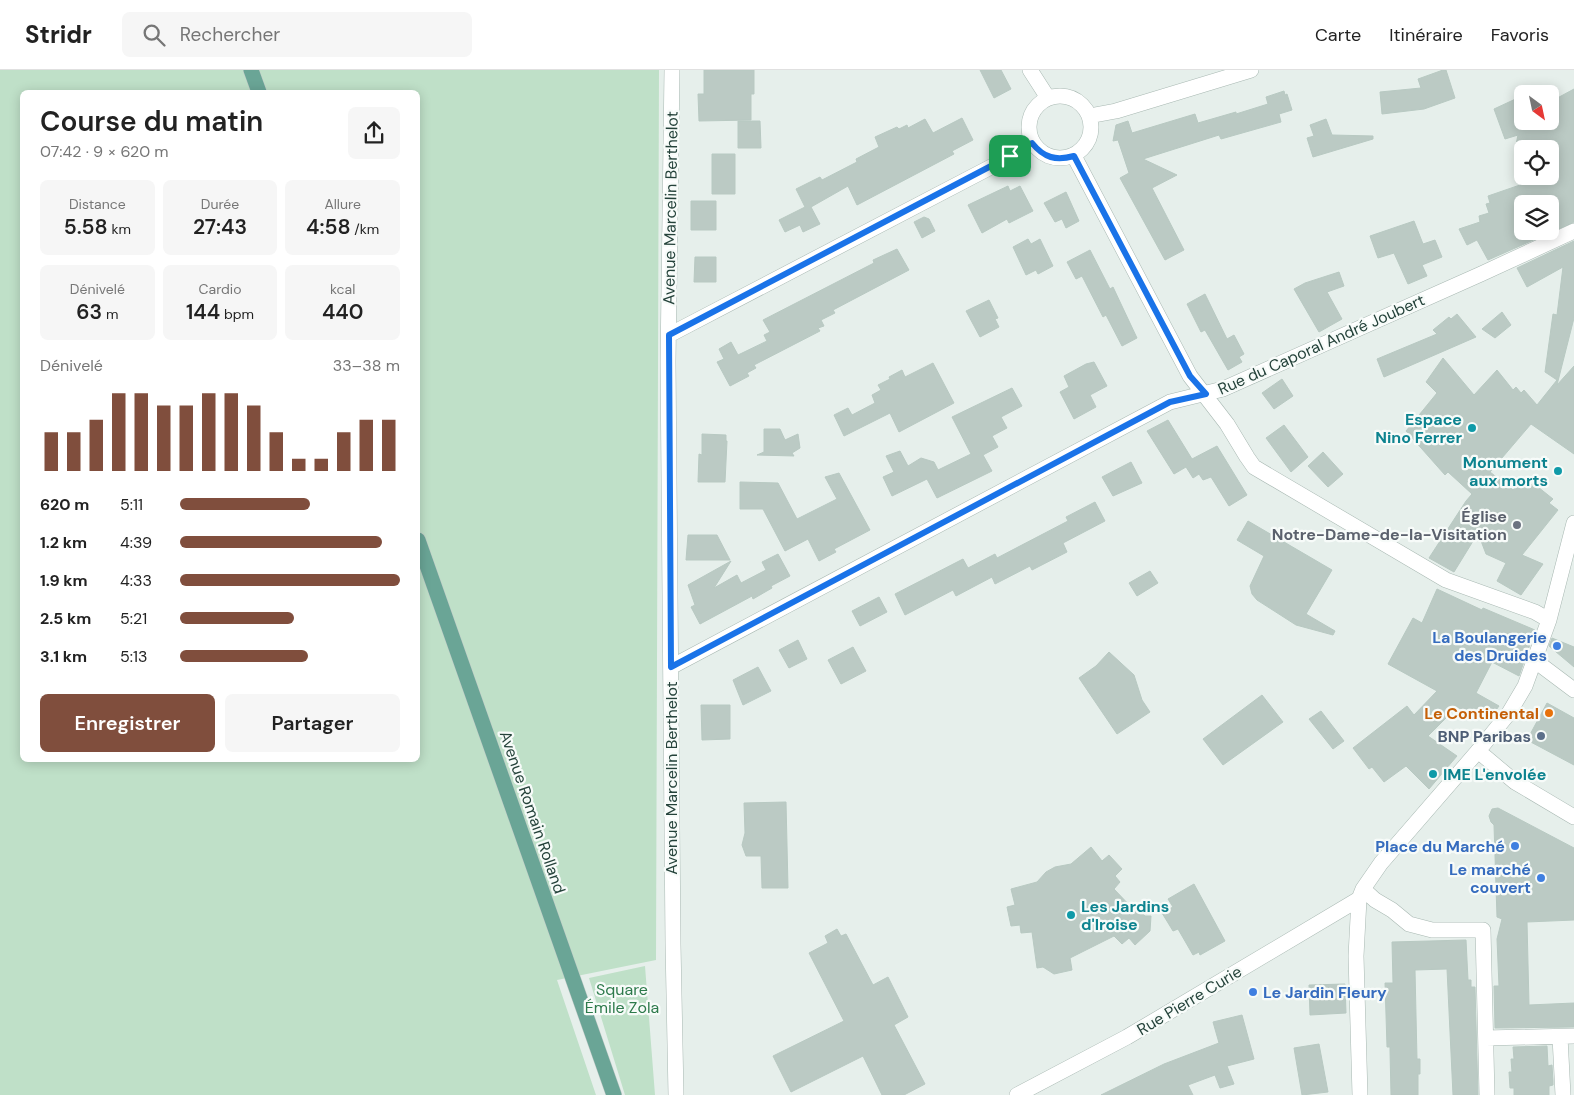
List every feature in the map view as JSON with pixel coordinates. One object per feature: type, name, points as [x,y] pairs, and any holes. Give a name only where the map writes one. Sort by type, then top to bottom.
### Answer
[{"type":"main road","points":[[251,70],[258,90]]},
{"type":"main road","name":"Avenue Romain Rolland","points":[[420,546],[614,1095]]},
{"type":"street","name":"Avenue Marcelin Berthelot","points":[[672,70],[669,335],[673,944],[676,1095]]},
{"type":"street","points":[[1030,70],[1048,98]]},
{"type":"street","points":[[1089,116],[1116,111],[1251,70]]},
{"type":"street","points":[[1068,97],[1077,101],[1089,116],[1091,125],[1087,143],[1074,156],[1055,159],[1046,156],[1032,143],[1028,133],[1028,122],[1032,112],[1048,98],[1068,97]]},
{"type":"street","points":[[669,335],[1032,143]]},
{"type":"street","points":[[1074,156],[1190,376],[1206,394],[1254,467],[1446,580],[1535,612],[1549,620]]},
{"type":"street","name":"Rue du Caporal André Joubert","points":[[671,667],[1170,402],[1223,389],[1574,231]]},
{"type":"street","points":[[1360,1095],[1356,956],[1361,894],[1381,863],[1509,713],[1525,686],[1549,620],[1574,523]]},
{"type":"street","points":[[1534,660],[1574,690]]},
{"type":"street","points":[[1478,751],[1515,782],[1574,817]]},
{"type":"street","points":[[1361,894],[1392,910],[1409,924],[1432,930],[1483,930],[1487,1095]]},
{"type":"street","name":"Rue Pierre Curie","points":[[1017,1095],[1126,1037],[1361,894]]},
{"type":"street","points":[[1486,1038],[1567,1037],[1563,1095]]},
{"type":"green space","points":[[0,70],[659,70],[656,960],[557,980],[596,1095],[0,1095]]},
{"type":"green space","name":"Square Émile Zola","points":[[645,966],[655,1095],[625,1095],[589,978]]},
{"type":"building","points":[[704,70],[754,70],[754,94],[751,94],[751,120],[699,121],[698,94],[704,94]]},
{"type":"building","points":[[980,70],[1001,70],[1011,89],[994,98]]},
{"type":"building","points":[[1446,70],[1455,98],[1424,109],[1382,114],[1380,92],[1421,88],[1418,79]]},
{"type":"building","points":[[1574,89],[1574,222],[1559,229],[1559,195],[1514,195],[1514,240],[1533,240],[1488,260],[1477,240],[1467,245],[1459,229],[1480,222],[1479,216],[1489,213],[1486,204],[1490,203],[1488,196],[1520,185],[1559,185],[1559,140],[1517,140],[1518,135],[1505,139],[1494,109],[1514,100],[1514,130],[1559,130],[1559,97]]},
{"type":"building","points":[[1284,91],[1285,95],[1287,94],[1292,110],[1279,114],[1281,122],[1221,139],[1219,135],[1143,159],[1177,175],[1152,188],[1184,250],[1165,260],[1120,178],[1129,173],[1118,140],[1113,141],[1116,125],[1128,121],[1132,133],[1195,114],[1198,123],[1268,104],[1266,97]]},
{"type":"building","points":[[962,118],[973,140],[952,151],[954,154],[857,205],[848,186],[811,207],[820,224],[803,232],[800,225],[785,232],[779,220],[805,207],[796,189],[820,177],[822,180],[857,162],[856,159],[879,147],[875,137],[897,127],[899,129],[907,125],[908,128],[925,119],[933,133]]},
{"type":"building","points":[[1326,119],[1332,135],[1373,136],[1373,139],[1313,157],[1307,138],[1314,136],[1310,125]]},
{"type":"building","points":[[738,121],[760,121],[761,148],[738,148]]},
{"type":"building","points":[[712,154],[735,154],[735,194],[712,194]]},
{"type":"building","points":[[1008,186],[1010,191],[1020,186],[1033,211],[1009,223],[1007,219],[982,233],[968,205]]},
{"type":"building","points":[[1066,192],[1079,221],[1066,228],[1062,219],[1055,222],[1044,203]]},
{"type":"building","points":[[691,201],[716,201],[716,230],[691,230]]},
{"type":"building","points":[[924,217],[929,219],[935,231],[922,238],[914,222]]},
{"type":"building","points":[[1414,221],[1423,244],[1435,240],[1442,257],[1422,265],[1427,276],[1408,284],[1394,253],[1378,258],[1370,236]]},
{"type":"building","points":[[1028,239],[1031,244],[1040,239],[1053,266],[1038,274],[1036,270],[1026,275],[1013,247]]},
{"type":"building","points":[[1574,241],[1574,318],[1557,385],[1574,366],[1574,454],[1531,424],[1490,472],[1513,490],[1521,481],[1529,487],[1533,483],[1553,499],[1549,503],[1558,510],[1522,555],[1543,564],[1521,595],[1497,581],[1506,563],[1486,554],[1478,533],[1454,572],[1429,558],[1472,494],[1448,472],[1445,475],[1406,431],[1437,393],[1426,382],[1443,358],[1474,395],[1497,370],[1513,390],[1516,387],[1521,393],[1524,390],[1537,405],[1557,380],[1545,372],[1553,314],[1557,315],[1563,267],[1527,287],[1517,268]]},
{"type":"building","points":[[897,249],[909,270],[833,310],[835,313],[821,320],[824,326],[818,328],[820,331],[754,365],[756,368],[747,373],[749,376],[730,386],[717,362],[724,359],[719,349],[731,342],[738,355],[767,341],[764,335],[770,332],[763,320],[874,263],[873,260]]},
{"type":"building","points":[[1090,250],[1110,289],[1113,287],[1137,338],[1122,346],[1106,315],[1103,317],[1082,276],[1076,279],[1067,262]]},
{"type":"building","points":[[695,257],[716,257],[716,282],[694,282]]},
{"type":"building","points":[[1339,272],[1344,286],[1327,292],[1342,319],[1319,332],[1294,289],[1305,283]]},
{"type":"building","points":[[1205,294],[1227,339],[1234,335],[1244,354],[1239,357],[1242,362],[1228,370],[1205,330],[1201,332],[1187,304]]},
{"type":"building","points":[[989,300],[998,318],[995,319],[999,327],[980,337],[966,311]]},
{"type":"building","points":[[1502,312],[1511,325],[1495,338],[1482,329]]},
{"type":"building","points":[[1457,314],[1476,337],[1384,377],[1377,359],[1437,334],[1433,330],[1449,317],[1451,319]]},
{"type":"building","points":[[1094,362],[1107,386],[1090,395],[1096,407],[1074,419],[1060,392],[1069,387],[1064,376],[1086,364]]},
{"type":"building","points":[[933,363],[954,403],[899,432],[890,413],[844,436],[834,415],[848,408],[852,415],[875,403],[872,395],[881,390],[878,385],[890,379],[889,377],[902,370],[905,377]]},
{"type":"building","points":[[1282,379],[1293,396],[1274,409],[1262,393]]},
{"type":"building","points":[[1012,388],[1022,406],[1001,417],[1007,428],[992,436],[998,447],[983,455],[992,471],[937,498],[927,479],[892,496],[883,477],[894,472],[886,456],[900,451],[908,466],[921,458],[934,462],[938,470],[971,454],[952,417]]},
{"type":"building","points":[[1168,420],[1192,459],[1217,446],[1247,495],[1229,506],[1211,477],[1203,480],[1199,474],[1193,478],[1186,467],[1174,474],[1147,431]]},
{"type":"building","points":[[1284,425],[1308,457],[1291,472],[1266,438]]},
{"type":"building","points":[[764,429],[780,429],[785,440],[798,434],[800,448],[792,453],[794,456],[757,455],[764,452]]},
{"type":"building","points":[[702,434],[726,435],[725,482],[698,482],[699,454],[702,455]]},
{"type":"building","points":[[1323,452],[1343,474],[1328,487],[1308,466]]},
{"type":"building","points":[[1131,462],[1142,483],[1113,496],[1102,477]]},
{"type":"building","points":[[839,473],[870,530],[834,549],[836,552],[819,561],[808,539],[785,551],[763,509],[740,509],[740,482],[778,483],[797,519],[837,499],[825,477]]},
{"type":"building","points":[[1095,502],[1105,521],[1063,543],[1067,552],[1032,570],[1030,566],[995,584],[992,577],[956,596],[953,590],[905,615],[895,594],[963,559],[968,568],[995,554],[997,558],[1068,521],[1066,517]]},
{"type":"building","points":[[1248,521],[1332,570],[1306,614],[1335,631],[1333,635],[1296,625],[1257,600],[1252,594],[1250,586],[1264,556],[1237,540]]},
{"type":"building","points":[[688,535],[717,535],[730,560],[686,560]]},
{"type":"building","points":[[778,554],[790,576],[771,586],[772,588],[753,599],[752,596],[700,624],[691,607],[695,605],[688,585],[731,561],[714,588],[737,575],[741,583],[766,570],[762,562]]},
{"type":"building","points":[[1150,571],[1158,583],[1137,596],[1129,583]]},
{"type":"building","points":[[1437,589],[1482,610],[1483,608],[1535,630],[1519,676],[1492,662],[1476,693],[1499,706],[1491,717],[1471,708],[1465,711],[1457,707],[1428,736],[1457,756],[1429,789],[1406,766],[1384,782],[1372,767],[1369,769],[1353,748],[1407,706],[1414,715],[1437,691],[1388,664],[1413,618],[1422,623]]},
{"type":"building","points":[[879,597],[887,612],[860,626],[852,611]]},
{"type":"building","points":[[1552,638],[1574,647],[1574,667],[1549,646]]},
{"type":"building","points":[[798,640],[807,659],[789,668],[779,650]]},
{"type":"building","points":[[853,647],[866,671],[841,684],[828,660]]},
{"type":"building","points":[[1109,652],[1134,675],[1142,700],[1150,712],[1117,734],[1079,678],[1096,666]]},
{"type":"building","points":[[758,667],[771,691],[743,705],[733,680]]},
{"type":"building","points":[[1262,695],[1283,722],[1223,765],[1203,739]]},
{"type":"building","points":[[1547,703],[1574,718],[1574,765],[1527,740]]},
{"type":"building","points":[[701,705],[730,705],[730,739],[702,740]]},
{"type":"building","points":[[1321,711],[1344,741],[1333,749],[1309,719]]},
{"type":"building","points":[[786,802],[788,888],[762,888],[761,856],[746,856],[742,845],[745,833],[744,803]]},
{"type":"building","points":[[1498,808],[1574,848],[1574,920],[1527,922],[1529,1005],[1574,1003],[1574,1027],[1495,1028],[1494,986],[1499,986],[1497,939],[1502,919],[1497,917],[1494,825],[1489,816],[1492,809]]},
{"type":"building","name":"Les Jardins d'Iroise","points":[[1091,847],[1102,861],[1109,855],[1122,869],[1115,876],[1120,882],[1114,889],[1133,909],[1136,906],[1145,916],[1151,916],[1150,931],[1135,945],[1129,938],[1122,944],[1114,936],[1070,958],[1072,970],[1054,974],[1043,967],[1037,968],[1032,932],[1021,933],[1020,925],[1011,926],[1007,907],[1015,905],[1011,889],[1037,882],[1046,872],[1055,867],[1071,864]]},
{"type":"building","points":[[1194,884],[1225,941],[1200,955],[1199,952],[1193,955],[1178,929],[1173,931],[1162,913],[1173,907],[1168,899]]},
{"type":"building","points":[[837,929],[841,936],[846,934],[873,985],[888,977],[908,1017],[894,1025],[925,1084],[904,1095],[882,1095],[863,1056],[791,1092],[773,1056],[844,1021],[809,953],[828,943],[825,936]]},
{"type":"building","points":[[1466,940],[1468,980],[1471,980],[1471,987],[1475,987],[1478,1095],[1453,1095],[1447,969],[1415,970],[1417,1059],[1420,1059],[1418,1095],[1391,1095],[1390,1047],[1387,1047],[1385,983],[1393,983],[1392,942]]},
{"type":"building","points":[[1345,984],[1346,1013],[1310,1015],[1309,985]]},
{"type":"building","points":[[1242,1015],[1254,1059],[1227,1066],[1234,1084],[1220,1088],[1215,1075],[1188,1085],[1193,1095],[1101,1095],[1164,1064],[1219,1043],[1213,1022]]},
{"type":"building","points":[[1319,1044],[1328,1092],[1302,1095],[1294,1048]]},
{"type":"building","points":[[1547,1046],[1548,1066],[1552,1065],[1553,1081],[1553,1085],[1549,1086],[1549,1095],[1514,1095],[1514,1088],[1510,1088],[1509,1072],[1512,1072],[1511,1059],[1514,1059],[1513,1047]]},
{"type":"place","name":"Espace Nino Ferrer","points":[[1472,428]]},
{"type":"place","name":"Monument aux morts","points":[[1558,471]]},
{"type":"place","name":"Église Notre-Dame-de-la-Visitation","points":[[1517,525]]},
{"type":"place","name":"La Boulangerie des Druides","points":[[1557,646]]},
{"type":"place","name":"Le Continental","points":[[1549,713]]},
{"type":"place","name":"BNP Paribas","points":[[1541,736]]},
{"type":"place","name":"IME L'envolée","points":[[1433,774]]},
{"type":"place","name":"Place du Marché","points":[[1515,846]]},
{"type":"place","name":"Le marché couvert","points":[[1541,878]]},
{"type":"place","name":"Les Jardins d'Iroise","points":[[1071,915]]},
{"type":"place","name":"Le Jardin Fleury","points":[[1253,992]]},
{"type":"route","points":[[1032,143],[1046,156],[1055,159],[1074,156],[1190,376],[1206,394],[1170,402],[671,667],[669,335],[1010,156],[1032,143]]}]
